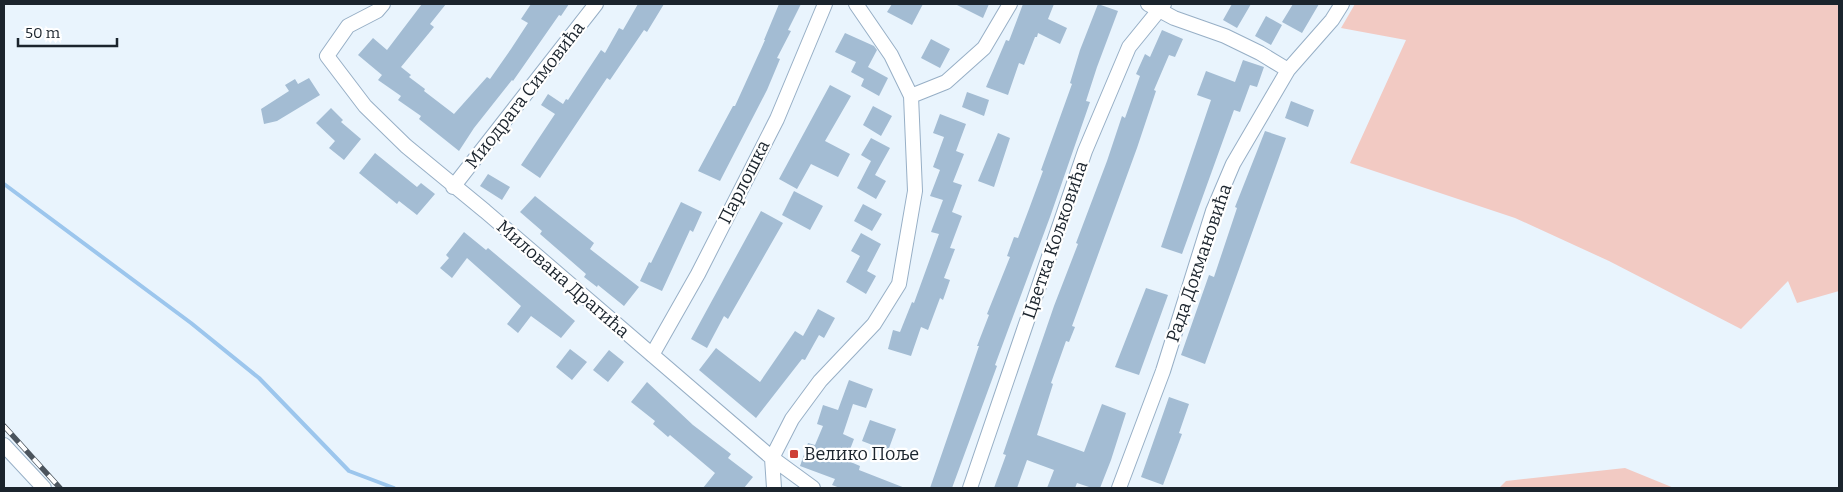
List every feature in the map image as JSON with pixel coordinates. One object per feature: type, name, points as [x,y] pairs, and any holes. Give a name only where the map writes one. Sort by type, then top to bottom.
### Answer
[{"type":"street","name":"Милована Драгића","points":[[382,4],[377,11],[348,26],[327,56],[365,106],[406,146],[453,187],[485,211],[772,458],[813,488]]},
{"type":"street","name":"Миодрага Симовића","points":[[453,187],[596,4]]},
{"type":"street","name":"Парлошка","points":[[652,355],[698,274],[777,119],[825,4]]},
{"type":"street","points":[[774,488],[772,458],[792,419],[820,381],[874,324],[899,284],[915,190],[911,96],[891,55],[856,4]]},
{"type":"street","points":[[911,96],[946,82],[984,48],[1010,4]]},
{"type":"street","name":"Рада Докмановића","points":[[1119,488],[1163,371],[1213,211],[1234,164],[1288,70],[1332,20],[1342,4]]},
{"type":"street","points":[[1156,5],[1174,18],[1233,40],[1288,70]]},
{"type":"street","name":"Цветка Кољковића","points":[[970,488],[1085,151],[1129,47],[1156,5]]},
{"type":"street","points":[[4,445],[44,488]]},
{"type":"shaded area","points":[[1355,4],[1839,4],[1839,291],[1797,303],[1788,281],[1741,329],[1609,261],[1515,218],[1350,163],[1406,40],[1341,28]]},
{"type":"shaded area","points":[[1625,468],[1674,488],[1499,488],[1506,481]]},
{"type":"building","points":[[422,4],[446,4],[430,24],[434,27],[401,67],[411,75],[409,77],[425,89],[424,91],[454,114],[487,77],[490,79],[511,49],[528,23],[521,19],[531,4],[569,4],[561,16],[559,15],[513,81],[474,128],[459,151],[419,119],[421,116],[398,100],[401,96],[378,80],[382,75],[358,55],[373,38],[387,50]]},
{"type":"building","points":[[638,4],[664,4],[647,32],[644,30],[610,80],[607,78],[540,178],[521,165],[555,114],[541,105],[548,94],[563,104],[566,99],[568,100],[601,50],[605,53],[619,28],[623,30]]},
{"type":"building","points":[[779,4],[801,4],[788,30],[791,31],[777,58],[780,59],[767,90],[720,181],[698,171],[733,106],[735,106]]},
{"type":"building","points":[[892,4],[923,4],[912,25],[887,12]]},
{"type":"building","points":[[955,4],[989,4],[983,18]]},
{"type":"building","points":[[1023,4],[1054,4],[1048,19],[1067,28],[1060,44],[1038,33],[1024,65],[1019,63],[1008,95],[986,87],[1006,40],[1009,41]]},
{"type":"building","points":[[1098,4],[1118,11],[1086,101],[1090,102],[952,488],[930,488],[979,346],[977,346],[989,315],[987,314],[1010,257],[1007,256],[1014,237],[1018,238],[1043,171],[1041,170],[1072,84],[1070,83],[1080,50]]},
{"type":"building","points":[[1232,4],[1251,4],[1237,28],[1223,20]]},
{"type":"building","points":[[1293,4],[1319,4],[1302,33],[1282,22]]},
{"type":"building","points":[[1266,16],[1282,25],[1271,45],[1255,36]]},
{"type":"building","points":[[1162,30],[1183,39],[1175,57],[1169,55],[1154,90],[1156,91],[1137,148],[1072,326],[1075,327],[1069,342],[1066,341],[1051,383],[1053,384],[1037,435],[1084,452],[1102,404],[1126,413],[1111,460],[1100,488],[1092,488],[1077,483],[1075,488],[1047,488],[1054,470],[1027,460],[1017,488],[994,488],[1006,455],[1003,454],[1054,306],[1078,244],[1076,243],[1122,116],[1125,118],[1140,76],[1136,74],[1145,54],[1150,57]]},
{"type":"building","points":[[845,33],[874,46],[877,50],[868,67],[888,78],[879,96],[861,86],[864,79],[851,72],[856,62],[835,52]]},
{"type":"building","points":[[931,39],[950,49],[940,68],[921,58]]},
{"type":"building","points":[[1243,60],[1264,67],[1257,87],[1250,85],[1240,112],[1234,110],[1182,254],[1161,247],[1211,100],[1197,95],[1206,71],[1235,82]]},
{"type":"building","points":[[309,78],[320,95],[277,121],[264,124],[261,109],[289,91],[285,85],[295,79],[298,84]]},
{"type":"building","points":[[830,85],[851,96],[825,141],[850,154],[838,177],[811,164],[797,189],[779,179]]},
{"type":"building","points":[[967,92],[989,100],[984,116],[962,107]]},
{"type":"building","points":[[1291,101],[1314,110],[1308,127],[1285,118]]},
{"type":"building","points":[[873,106],[892,116],[881,136],[863,125]]},
{"type":"building","points":[[331,108],[343,120],[341,122],[361,139],[344,160],[329,148],[335,141],[316,123]]},
{"type":"building","points":[[940,114],[966,124],[956,151],[964,154],[953,182],[962,185],[952,212],[962,216],[950,248],[955,249],[944,278],[950,280],[943,300],[940,298],[928,330],[921,327],[911,356],[888,349],[893,330],[900,332],[912,302],[914,303],[939,234],[931,232],[943,200],[930,196],[940,170],[933,167],[944,137],[933,133]]},
{"type":"building","points":[[1265,131],[1286,138],[1205,364],[1181,355],[1209,275],[1214,277],[1237,208],[1235,207]]},
{"type":"building","points":[[998,133],[1010,138],[994,187],[978,181]]},
{"type":"building","points":[[871,138],[890,148],[875,175],[886,181],[876,199],[857,188],[871,161],[861,155]]},
{"type":"building","points":[[375,153],[417,187],[421,183],[435,194],[417,215],[399,201],[397,204],[359,173]]},
{"type":"building","points":[[488,174],[510,187],[502,200],[480,186]]},
{"type":"building","points":[[794,191],[823,206],[810,230],[782,215]]},
{"type":"building","points":[[535,196],[594,243],[590,249],[639,287],[624,306],[598,285],[597,287],[584,277],[586,274],[540,234],[542,231],[520,212]]},
{"type":"building","points":[[681,202],[702,212],[693,232],[690,230],[662,291],[640,281]]},
{"type":"building","points":[[863,204],[882,214],[872,231],[854,221]]},
{"type":"building","points":[[761,211],[783,223],[728,319],[724,316],[707,348],[691,339]]},
{"type":"building","points":[[464,232],[486,250],[488,248],[575,321],[561,338],[531,316],[518,333],[507,324],[521,306],[467,258],[452,278],[440,268],[449,258],[446,255]]},
{"type":"building","points":[[861,233],[881,244],[867,271],[876,276],[866,294],[846,282],[860,256],[851,251]]},
{"type":"building","points":[[1146,288],[1168,295],[1139,375],[1115,367]]},
{"type":"building","points":[[818,309],[835,318],[824,338],[819,335],[805,360],[802,359],[756,418],[699,370],[716,348],[760,382],[795,331],[803,336]]},
{"type":"building","points":[[570,349],[587,362],[572,380],[556,367]]},
{"type":"building","points":[[609,350],[624,362],[608,382],[593,370]]},
{"type":"building","points":[[849,380],[873,389],[866,408],[853,404],[843,434],[854,439],[846,460],[860,466],[859,470],[905,488],[840,488],[832,485],[835,479],[800,466],[808,443],[815,445],[823,426],[817,424],[823,405],[838,410]]},
{"type":"building","points":[[647,382],[693,425],[731,454],[728,458],[753,477],[744,488],[703,488],[715,473],[670,435],[668,437],[653,424],[655,421],[631,402]]},
{"type":"building","points":[[1169,397],[1189,404],[1179,433],[1182,434],[1163,485],[1141,477]]},
{"type":"building","points":[[870,420],[896,429],[888,451],[862,441]]},
{"type":"waterway","points":[[4,184],[191,323],[259,378],[349,471],[394,488]]},
{"type":"railway","points":[[4,426],[60,488]]},
{"type":"place","name":"Велико Поље","points":[[794,454]]}]
